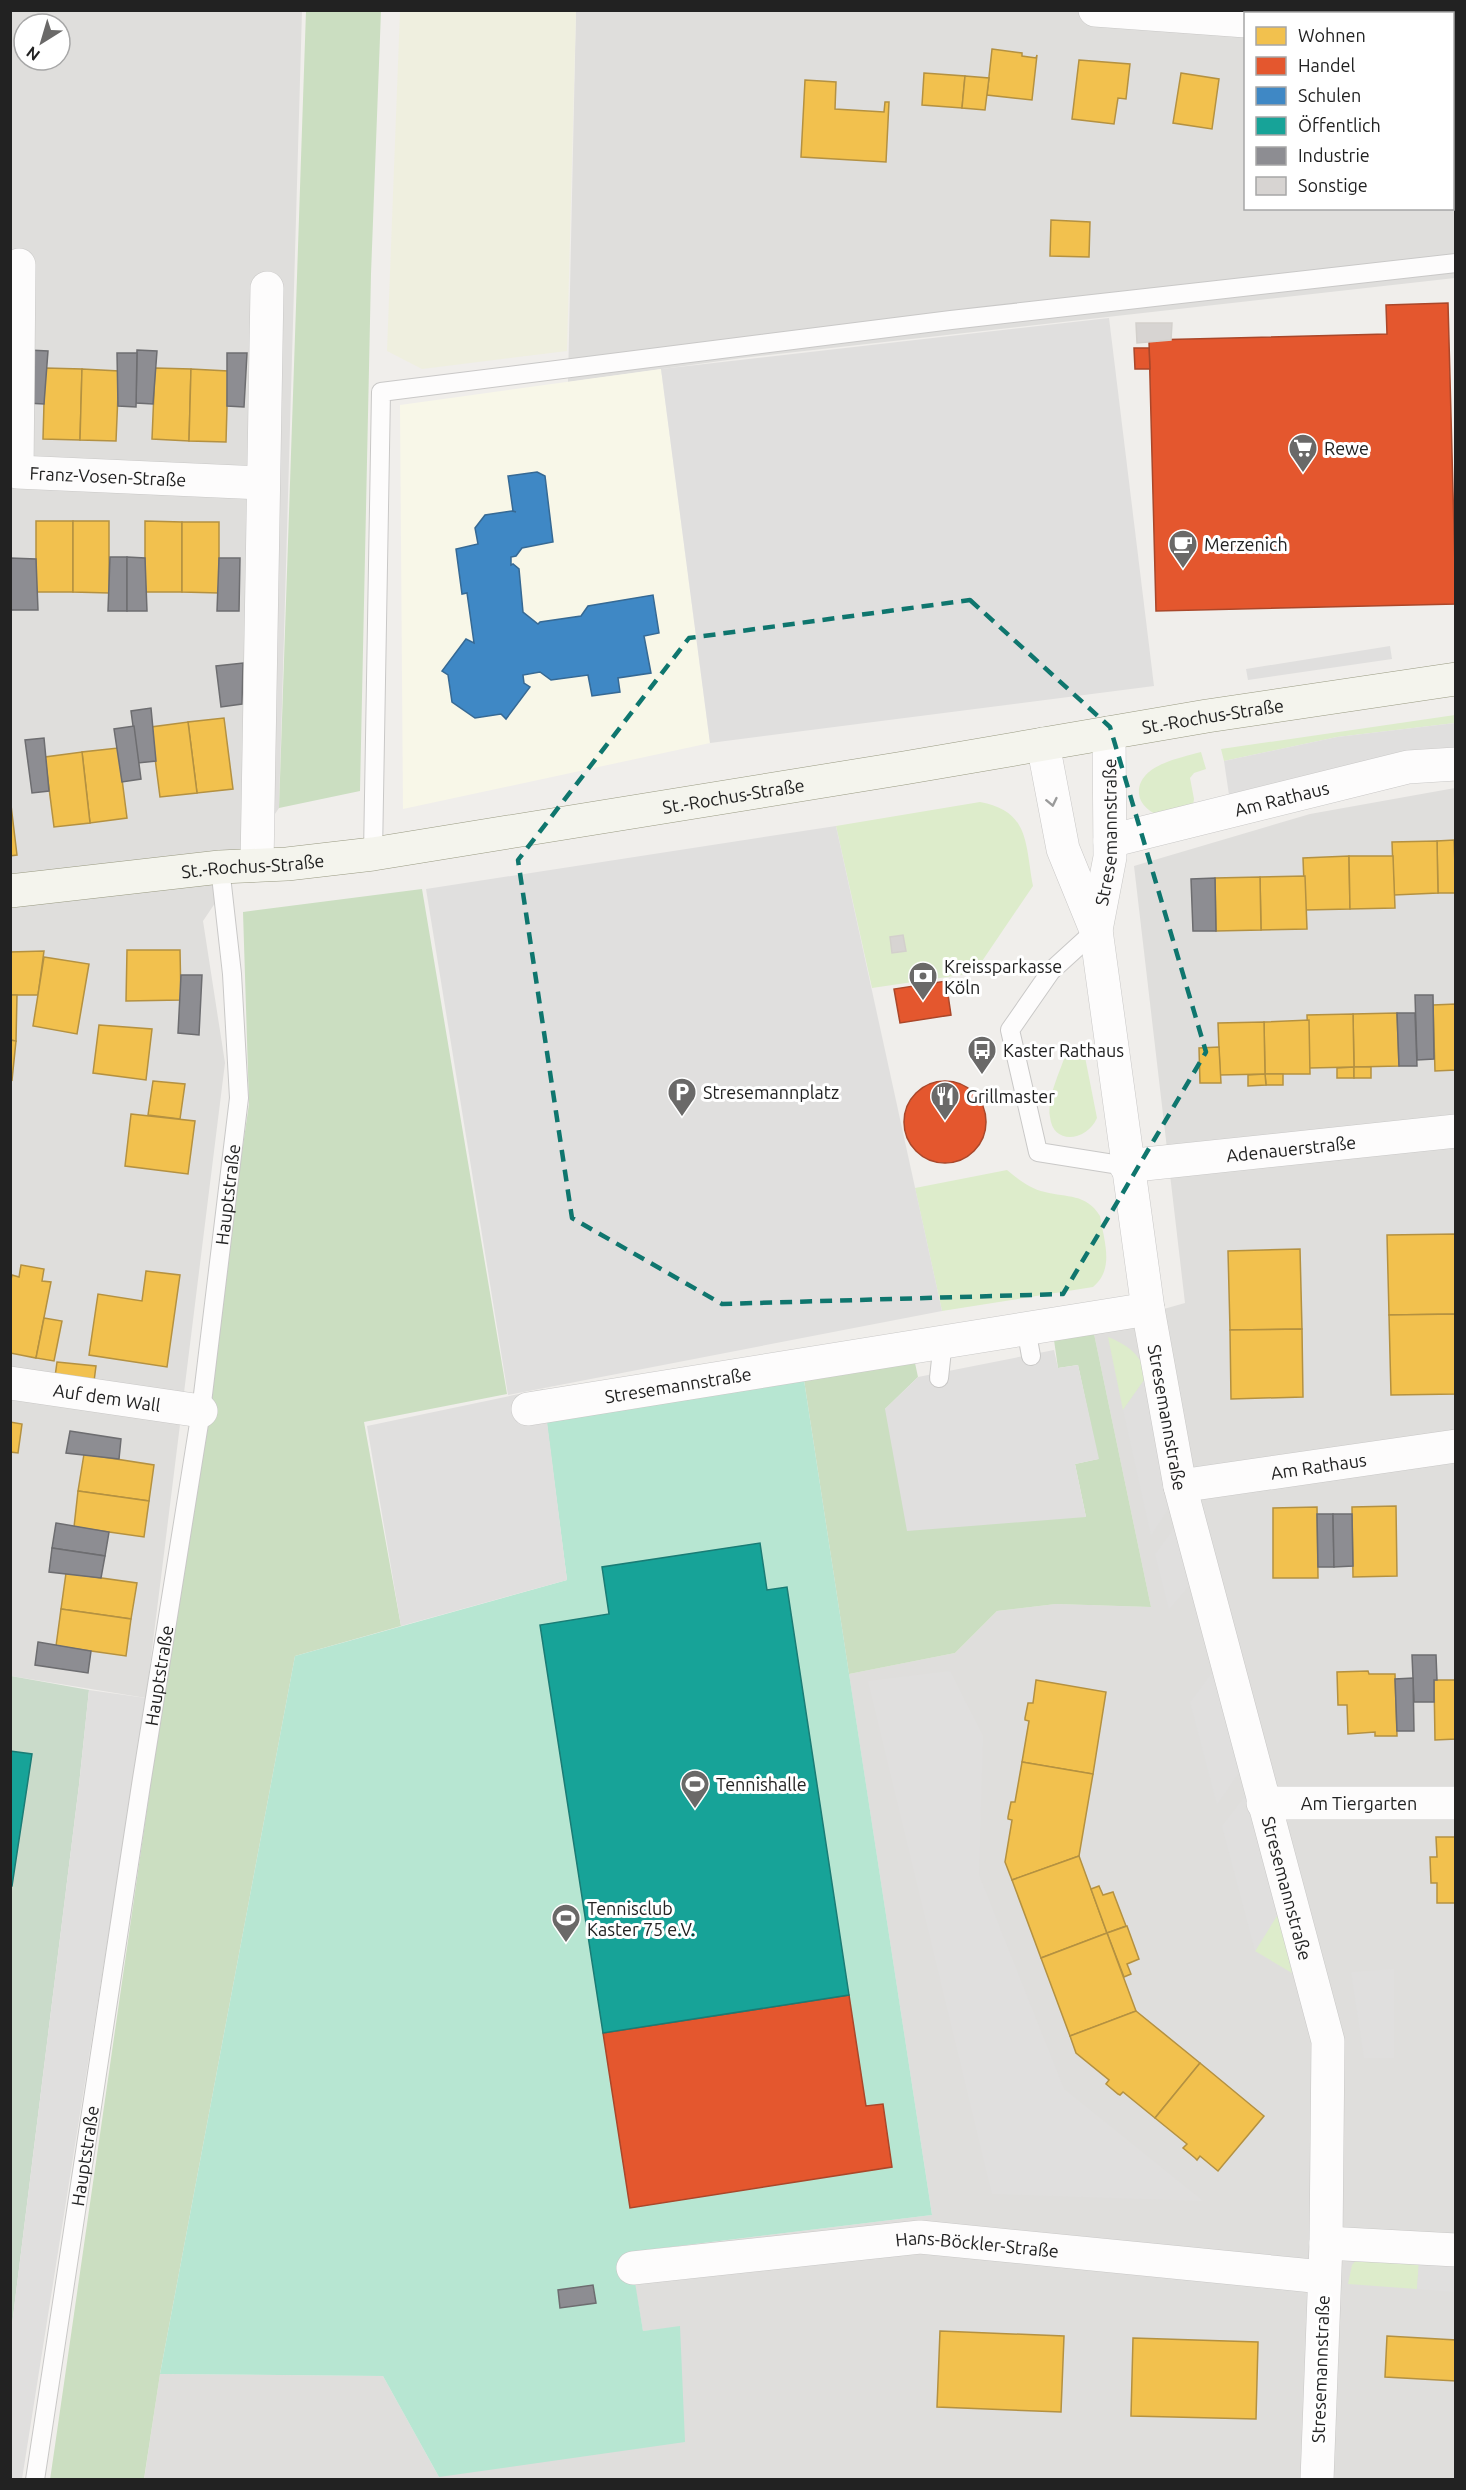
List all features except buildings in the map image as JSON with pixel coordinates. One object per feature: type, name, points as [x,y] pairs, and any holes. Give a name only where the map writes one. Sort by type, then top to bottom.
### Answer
[{"type":"street","points":[[1095,10],[1244,21]]},
{"type":"street","name":"Franz-Vosen-Straße","points":[[20,265],[17,472],[262,483]]},
{"type":"street","points":[[257,865],[267,288]]},
{"type":"street","name":"St.-Rochus-Straße","points":[[10,891],[220,867],[373,854],[1207,716],[1455,679]]},
{"type":"street","name":"Stresemannstraße","points":[[1096,930],[1110,857],[1108,733]]},
{"type":"street","name":"Stresemannstraße","points":[[1043,744],[1063,849],[1096,930],[1126,1166],[1148,1309],[1180,1486],[1328,2040],[1326,2243],[1317,2480]]},
{"type":"street","name":"Am Rathaus","points":[[1110,841],[1182,825],[1408,767],[1455,764]]},
{"type":"street","name":"Adenauerstraße","points":[[1126,1166],[1455,1131]]},
{"type":"street","name":"Stresemannstraße","points":[[528,1409],[943,1341],[1029,1342],[1148,1309]]},
{"type":"street","name":"Auf dem Wall","points":[[10,1383],[201,1411]]},
{"type":"street","name":"Am Rathaus","points":[[1180,1486],[1455,1446]]},
{"type":"street","name":"Am Tiergarten","points":[[1263,1803],[1455,1803]]},
{"type":"street","name":"Hans-Böckler-Straße","points":[[633,2268],[920,2237],[1323,2277]]},
{"type":"street","points":[[1326,2243],[1455,2250]]},
{"type":"lane","points":[[373,854],[381,392],[951,320],[1455,263]]},
{"type":"lane","name":"Hauptstraße","points":[[35,2480],[141,1785],[201,1411],[239,1098],[232,975],[220,867]]},
{"type":"lane","points":[[1096,930],[1051,972],[1010,1030],[1038,1152],[1126,1166]]},
{"type":"lane","points":[[939,1378],[943,1341]]},
{"type":"highlighted area","points":[[970,600],[1110,727],[1206,1052],[1063,1294],[722,1304],[572,1218],[518,860],[689,638]]},
{"type":"shaded area","points":[[10,11],[302,11],[279,808],[203,921],[225,1063],[146,1698],[11,1676]]},
{"type":"shaded area","points":[[576,11],[1455,11],[1455,278],[742,358],[568,382]]},
{"type":"shaded area","points":[[1109,318],[1154,686],[710,743],[661,369]]},
{"type":"shaded area","points":[[661,369],[710,743],[403,809],[400,405]]},
{"type":"shaded area","points":[[1390,646],[1392,659],[1248,680],[1246,669]]},
{"type":"shaded area","points":[[1455,723],[1455,753],[1229,795],[1224,761],[1337,737]]},
{"type":"shaded area","points":[[1455,788],[1455,2479],[144,2480],[160,2374],[383,2376],[439,2477],[680,2327],[643,2331],[629,2252],[932,2215],[849,1674],[955,1653],[997,1611],[1056,1604],[1151,1607],[1093,1329],[1185,1303],[1134,866],[1310,814]]},
{"type":"shaded area","name":"Stresemannplatz","points":[[836,826],[942,1311],[508,1395],[426,889]]},
{"type":"shaded area","points":[[1054,1350],[1058,1368],[1078,1365],[1099,1459],[1075,1464],[1086,1517],[907,1531],[885,1409],[918,1377]]},
{"type":"shaded area","points":[[1147,1376],[1171,1505],[1151,1536],[1123,1410]]},
{"type":"shaded area","points":[[543,1389],[567,1580],[401,1626],[367,1426]]},
{"type":"shaded area","points":[[1177,1524],[1190,1585],[1169,1610],[1155,1554]]},
{"type":"shaded area","points":[[950,1671],[983,1736],[979,1875],[1064,2089],[1203,2201],[992,2194],[868,1681]]},
{"type":"shaded area","points":[[1213,1671],[1239,1773],[1217,1805],[1190,1702]]},
{"type":"shaded area","points":[[89,1690],[146,1698],[22,2479],[11,2480],[11,2333]]},
{"type":"shaded area","points":[[1246,1795],[1278,1914],[1255,1951],[1222,1826]]},
{"type":"shaded area","points":[[1394,1969],[1394,2058],[1364,2058],[1351,1972]]},
{"type":"shaded area","points":[[1455,2259],[1455,2292],[1417,2289],[1419,2262]]},
{"type":"green space","points":[[306,11],[381,11],[371,274],[360,791],[279,808]]},
{"type":"green space","points":[[400,11],[576,11],[567,351],[422,369],[387,351]]},
{"type":"green space","points":[[1455,715],[1455,723],[1337,737],[1224,761],[1221,749]]},
{"type":"green space","points":[[1201,752],[1206,769],[1194,773],[1190,778],[1193,805],[1157,815],[1145,807],[1139,794],[1140,784],[1145,776],[1161,764]]},
{"type":"green space","points":[[980,802],[996,806],[1017,821],[1026,843],[1033,886],[974,973],[872,988],[836,826]]},
{"type":"green space","points":[[422,889],[507,1394],[364,1422],[401,1626],[295,1656],[160,2374],[144,2479],[50,2480],[249,1104],[243,912]]},
{"type":"green space","points":[[1068,1051],[1082,1052],[1085,1057],[1097,1118],[1086,1132],[1071,1137],[1057,1133],[1052,1126],[1050,1102],[1065,1056]]},
{"type":"green space","points":[[1007,1170],[1034,1189],[1082,1200],[1095,1209],[1100,1216],[1105,1245],[1104,1272],[1093,1287],[942,1311],[915,1188]]},
{"type":"green space","points":[[1093,1329],[1151,1607],[1056,1604],[997,1611],[955,1653],[849,1674],[804,1380],[915,1363],[918,1377],[885,1409],[1086,1517],[1075,1464],[1098,1459],[1078,1365],[1058,1368],[1054,1340]]},
{"type":"green space","points":[[1108,1337],[1122,1343],[1137,1356],[1147,1376],[1123,1410]]},
{"type":"green space","name":"Tennisclub Kaster 75 e.V.","points":[[804,1380],[932,2215],[630,2252],[643,2331],[680,2326],[685,2442],[439,2477],[383,2376],[160,2374],[295,1656],[567,1580],[546,1417]]},
{"type":"green space","points":[[11,1676],[89,1690],[11,2333]]},
{"type":"green space","points":[[1278,1914],[1292,1973],[1255,1951]]},
{"type":"green space","points":[[1357,2259],[1419,2262],[1417,2289],[1348,2284],[1352,2265]]},
{"type":"place","name":"Rewe","points":[[1303,474]]},
{"type":"place","name":"Merzenich","points":[[1183,570]]},
{"type":"place","name":"Kreissparkasse Köln","points":[[923,1002]]},
{"type":"place","name":"Kaster Rathaus","points":[[982,1076]]},
{"type":"place","name":"Stresemannplatz","points":[[682,1118]]},
{"type":"place","name":"Grillmaster","points":[[945,1122]]},
{"type":"place","name":"Tennishalle","points":[[695,1810]]},
{"type":"place","name":"Tennisclub Kaster 75 e.V.","points":[[566,1944]]}]
